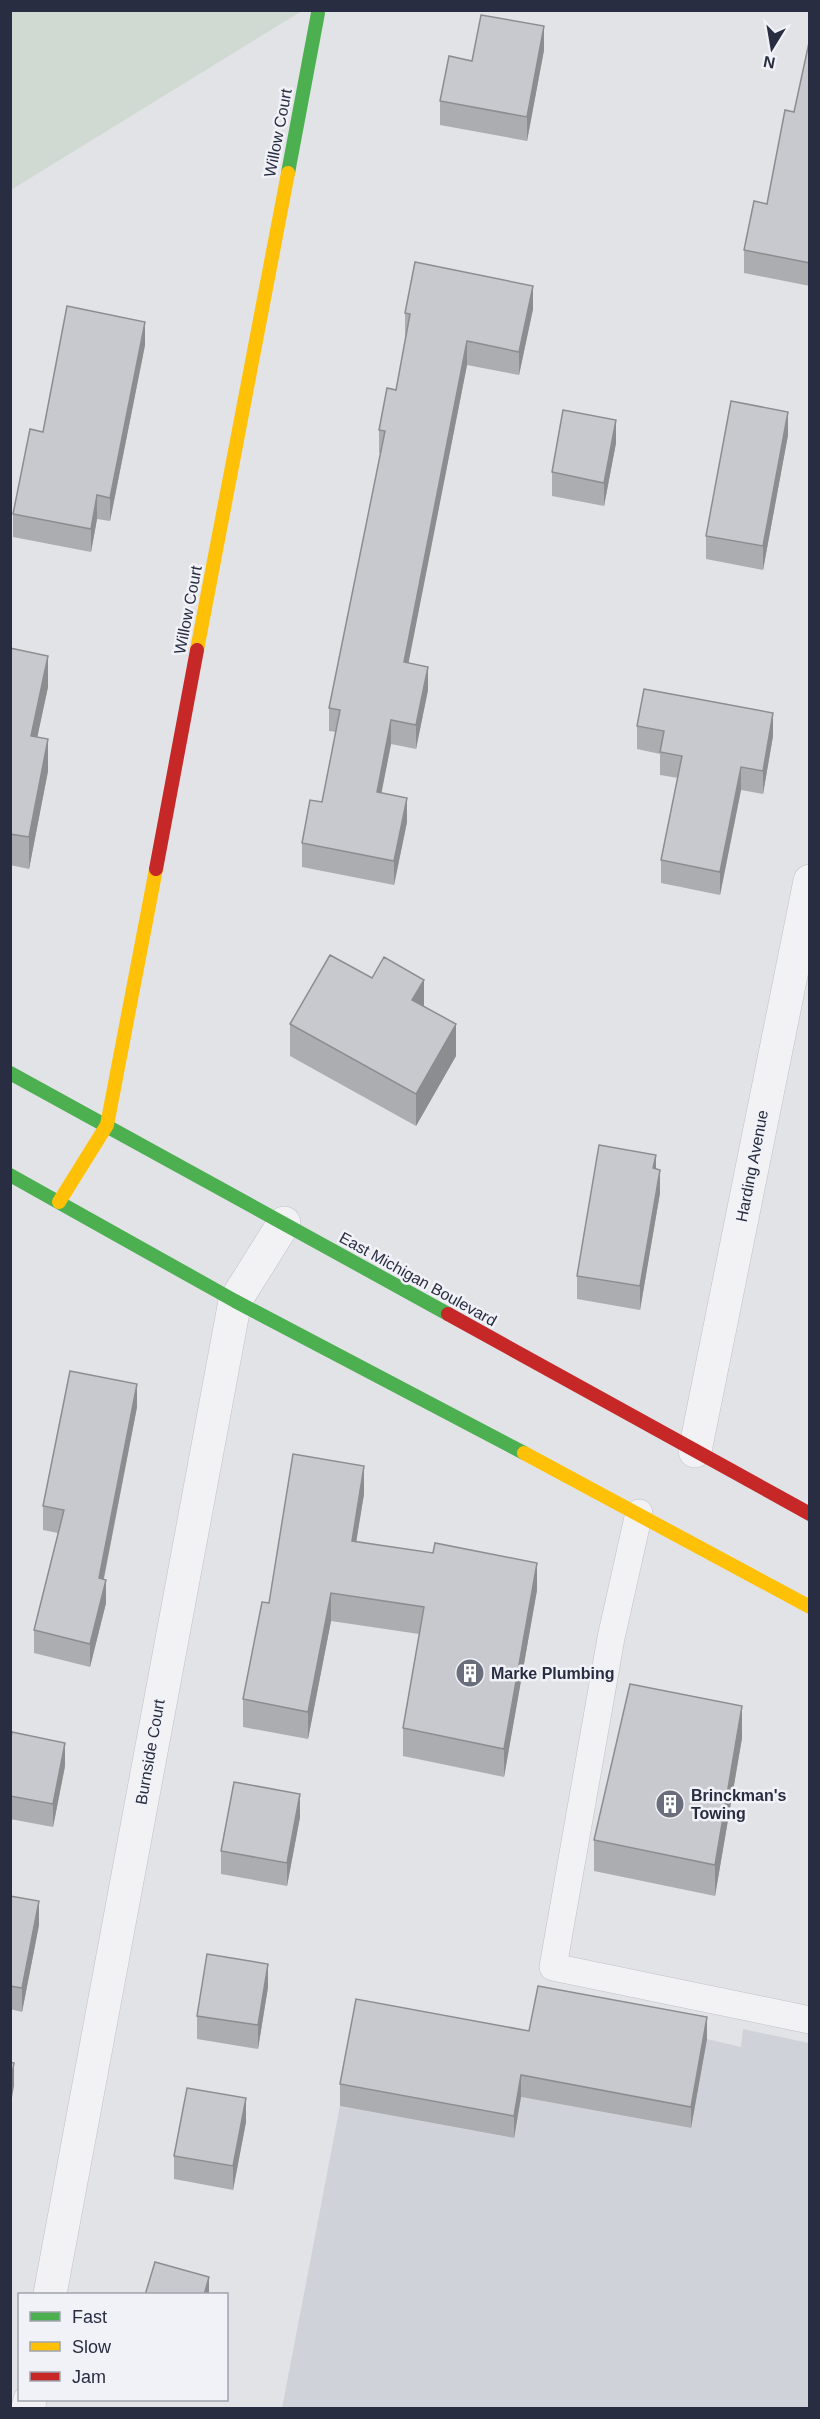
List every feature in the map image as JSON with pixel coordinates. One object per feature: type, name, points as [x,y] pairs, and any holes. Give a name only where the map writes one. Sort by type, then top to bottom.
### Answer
[{"type":"main road","name":"Willow Court","points":[[59,1202],[107,1125],[318,12]]},
{"type":"main road","name":"East Michigan Boulevard","points":[[10,1073],[810,1514]]},
{"type":"main road","points":[[10,1175],[235,1301],[810,1607]]},
{"type":"street","name":"Harding Avenue","points":[[695,1451],[810,881]]},
{"type":"street","name":"Burnside Court","points":[[50,2293],[235,1301],[284,1223]]},
{"type":"lane","points":[[639,1514],[611,1638],[553,1967],[810,2020]]},
{"type":"shaded area","points":[[11,11],[302,11],[11,190]]},
{"type":"shaded area","points":[[743,2029],[809,2043],[809,2408],[282,2408],[340,2106],[513,2138],[521,2097],[690,2128],[707,2039],[741,2047]]},
{"type":"building","points":[[481,15],[544,26],[527,117],[440,101],[449,56],[472,61]]},
{"type":"building","points":[[810,38],[810,263],[744,250],[754,201],[767,204],[785,110],[794,112]]},
{"type":"building","points":[[415,262],[533,286],[519,352],[467,341],[404,662],[428,667],[416,725],[391,720],[377,792],[407,798],[394,861],[302,843],[310,800],[322,802],[340,710],[329,708],[385,431],[379,430],[387,388],[396,390],[410,314],[405,313]]},
{"type":"building","points":[[67,306],[145,322],[110,498],[97,495],[91,529],[13,514],[30,429],[43,432]]},
{"type":"building","points":[[731,401],[788,412],[763,546],[706,536]]},
{"type":"building","points":[[563,410],[616,420],[604,483],[552,472]]},
{"type":"building","points":[[10,648],[48,656],[31,736],[48,739],[29,837],[10,834]]},
{"type":"building","points":[[644,689],[773,713],[763,771],[741,767],[720,872],[661,860],[682,756],[660,752],[664,731],[637,726]]},
{"type":"building","points":[[330,955],[372,978],[384,957],[424,980],[412,1000],[456,1024],[416,1094],[290,1024]]},
{"type":"building","points":[[599,1145],[656,1155],[653,1168],[660,1170],[640,1286],[577,1276]]},
{"type":"building","points":[[70,1371],[137,1384],[99,1578],[106,1580],[90,1644],[34,1630],[64,1510],[43,1506]]},
{"type":"building","points":[[293,1454],[364,1466],[352,1541],[433,1553],[435,1543],[537,1563],[504,1749],[403,1728],[424,1607],[331,1593],[308,1712],[243,1699],[262,1602],[269,1603]]},
{"type":"building","name":"Brinckman's Towing","points":[[630,1684],[742,1706],[715,1865],[594,1840]]},
{"type":"building","points":[[12,1732],[65,1743],[53,1804],[10,1796]]},
{"type":"building","points":[[234,1782],[300,1794],[287,1863],[221,1851]]},
{"type":"building","points":[[10,1896],[39,1901],[22,1988],[10,1986]]},
{"type":"building","points":[[207,1954],[268,1964],[258,2025],[197,2016]]},
{"type":"building","points":[[538,1986],[707,2017],[691,2107],[521,2075],[514,2116],[340,2084],[356,1999],[529,2031]]},
{"type":"building","points":[[10,2062],[14,2063],[10,2085]]},
{"type":"building","points":[[187,2088],[246,2098],[233,2166],[174,2156]]},
{"type":"building","points":[[155,2262],[209,2277],[205,2293],[146,2293]]},
{"type":"traffic: fast","points":[[288,173],[318,13]]},
{"type":"traffic: fast","points":[[10,1073],[448,1314]]},
{"type":"traffic: fast","points":[[10,1175],[235,1301],[524,1453]]},
{"type":"traffic: slow","points":[[197,650],[288,173]]},
{"type":"traffic: slow","points":[[59,1202],[107,1125],[156,869]]},
{"type":"traffic: slow","points":[[524,1453],[810,1607]]},
{"type":"traffic: jam","points":[[156,869],[197,650]]},
{"type":"traffic: jam","points":[[448,1314],[810,1514]]},
{"type":"place","name":"Marke Plumbing","points":[[470,1673]]},
{"type":"place","name":"Brinckman's Towing","points":[[670,1804]]}]
